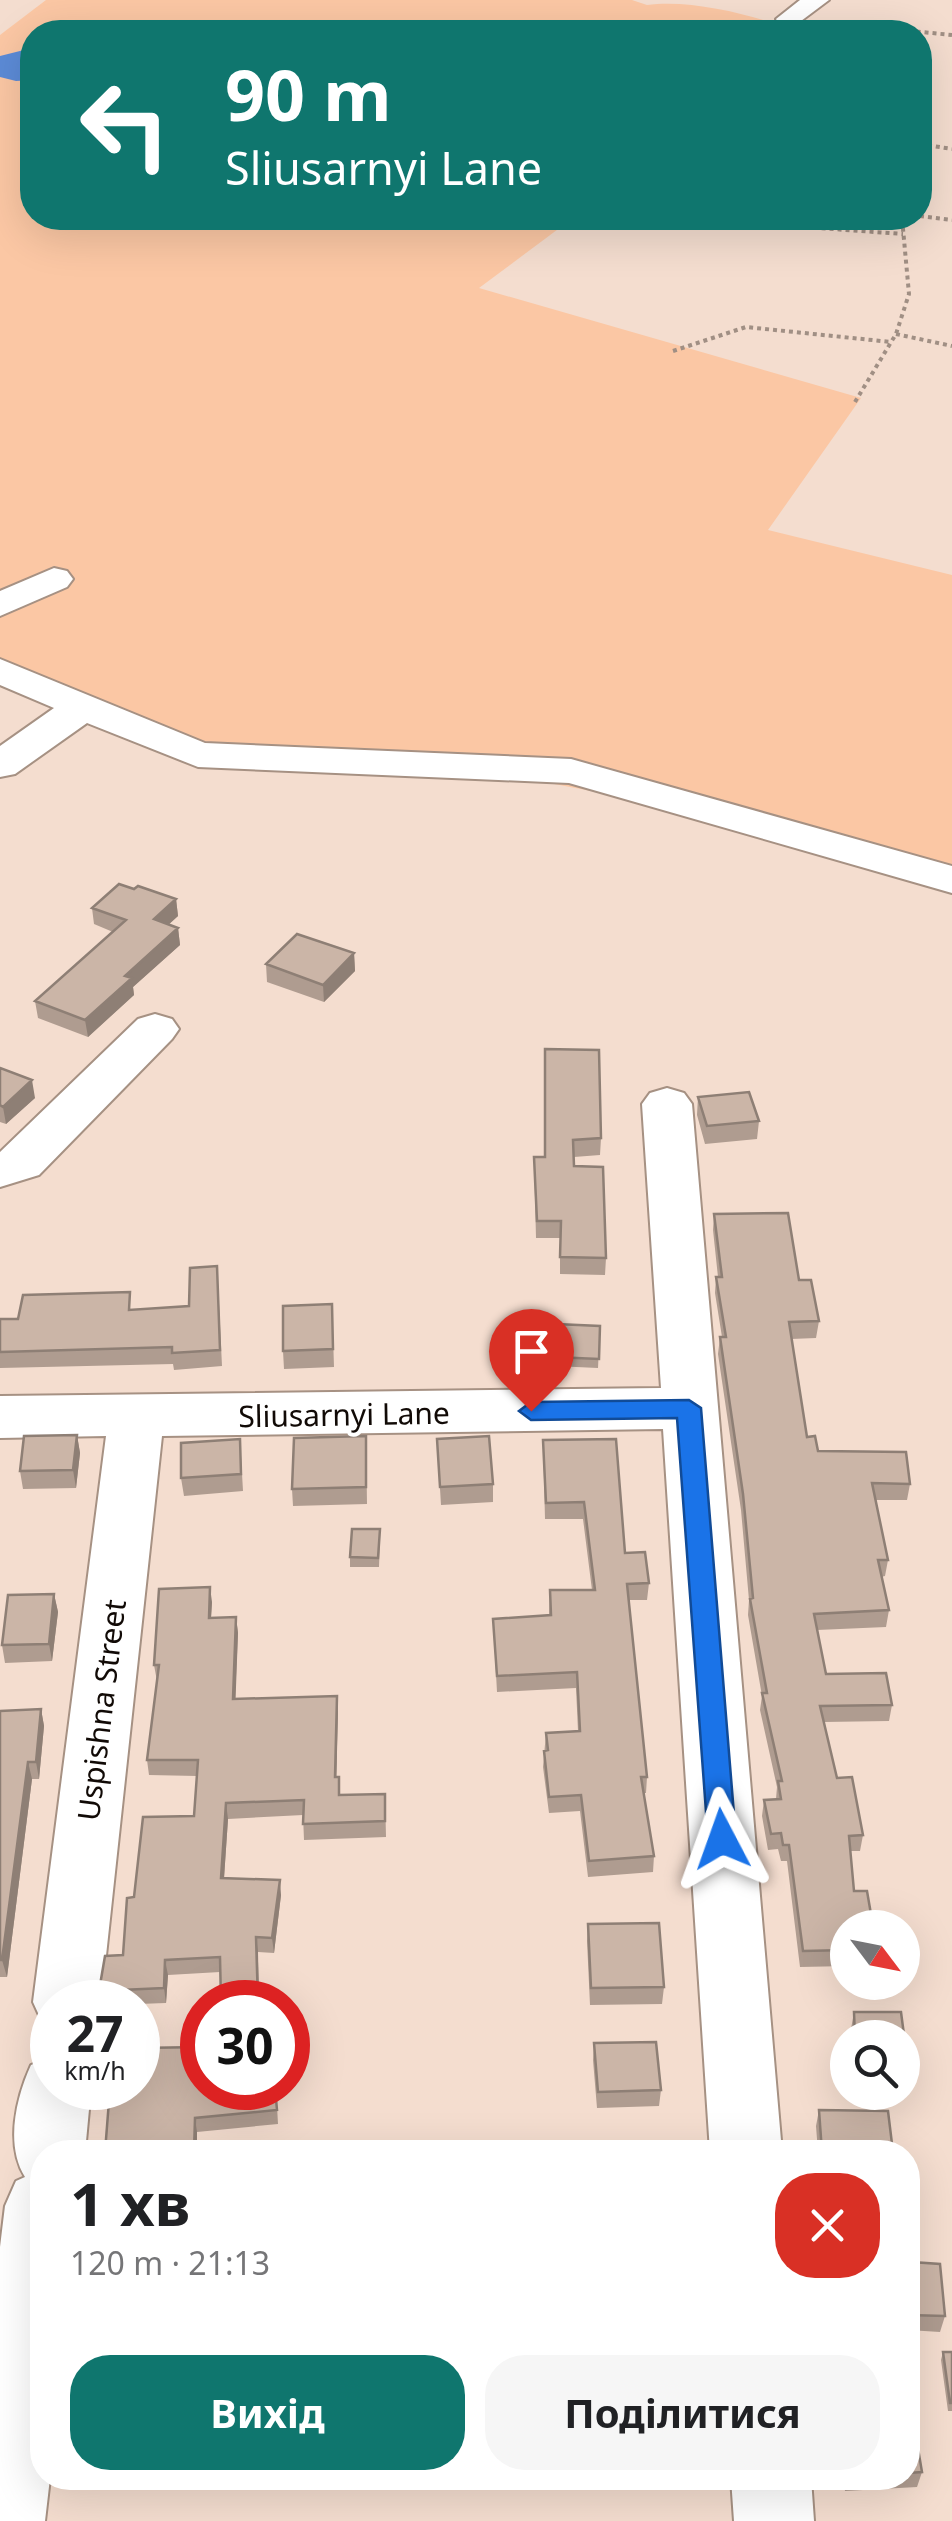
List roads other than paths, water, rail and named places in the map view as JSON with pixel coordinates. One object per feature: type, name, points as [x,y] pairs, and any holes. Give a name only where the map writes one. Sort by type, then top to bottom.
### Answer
[{"type":"street","points":[[788,19],[818,0]]},
{"type":"street","points":[[0,605],[54,579]]},
{"type":"street","points":[[0,671],[198,756],[571,771],[952,880]]},
{"type":"street","points":[[0,766],[84,706]]},
{"type":"street","points":[[0,1170],[21,1162],[155,1029]]},
{"type":"street","points":[[667,1104],[745,2140]]},
{"type":"street","name":"Sliusarnyi Lane","points":[[0,1417],[689,1408]]},
{"type":"street","name":"Uspishna Street","points":[[69,1980],[136,1417]]},
{"type":"street","points":[[50,2140],[54,2110]]},
{"type":"street","points":[[5,2521],[30,2308]]},
{"type":"street","points":[[772,2490],[774,2521]]},
{"type":"water","points":[[20,51],[20,81],[0,77],[0,56]]}]
